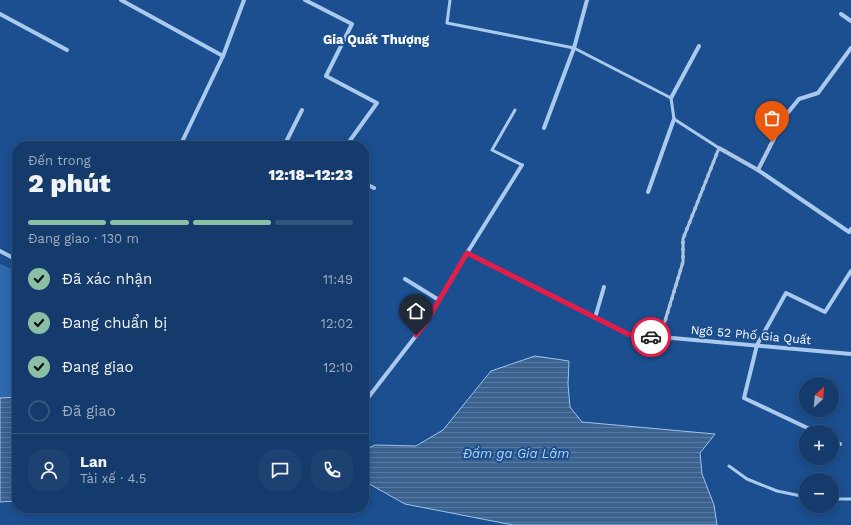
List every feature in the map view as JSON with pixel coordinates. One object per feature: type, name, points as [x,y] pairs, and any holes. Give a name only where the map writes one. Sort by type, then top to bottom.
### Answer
[{"type":"street","points":[[121,0],[223,56]]},
{"type":"street","points":[[182,141],[223,56],[244,0]]},
{"type":"street","points":[[305,0],[352,24],[326,76],[377,103],[350,141]]},
{"type":"street","points":[[317,6],[318,0]]},
{"type":"street","points":[[544,128],[574,48],[586,0]]},
{"type":"street","points":[[0,14],[67,50]]},
{"type":"street","points":[[841,14],[851,21]]},
{"type":"street","points":[[671,98],[699,46]]},
{"type":"street","points":[[758,170],[786,115],[799,99],[818,94],[851,48]]},
{"type":"street","points":[[286,141],[302,110]]},
{"type":"street","points":[[648,192],[674,119]]},
{"type":"street","points":[[719,148],[758,170],[850,232],[851,229]]},
{"type":"street","points":[[369,397],[425,324],[522,165]]},
{"type":"street","points":[[369,186],[374,188]]},
{"type":"street","points":[[0,251],[12,257]]},
{"type":"street","name":"Ngõ 52 Phố Gia Quất","points":[[467,253],[628,334],[851,354]]},
{"type":"street","points":[[801,425],[744,398],[757,345],[786,293],[825,312],[851,270]]},
{"type":"street","points":[[405,279],[439,300]]},
{"type":"street","points":[[595,318],[604,287]]},
{"type":"lane","points":[[450,0],[447,23],[574,48],[671,98],[674,119],[719,148],[683,239],[683,262],[660,338]]},
{"type":"lane","points":[[515,110],[492,150],[522,165]]},
{"type":"lane","points":[[729,466],[747,479],[777,491],[799,496]]},
{"type":"lane","points":[[839,499],[851,499]]},
{"type":"shaded area","points":[[0,264],[12,269],[12,397],[0,398]]},
{"type":"water","name":"Đầm ga Gia Lâm","points":[[535,356],[569,361],[568,384],[570,407],[582,422],[715,434],[700,453],[702,474],[714,505],[717,525],[513,525],[405,504],[369,484],[369,448],[375,445],[416,446],[443,430],[491,371]]},
{"type":"water","points":[[12,397],[12,501],[0,502],[0,398]]},
{"type":"way so far","points":[[651,337],[660,338],[683,262],[683,239],[719,148],[758,170],[772,142]]},
{"type":"district","name":"Gia Quất Thượng","points":[[376,39]]},
{"type":"route","points":[[416,335],[425,324],[467,253],[628,334],[651,337]]}]
